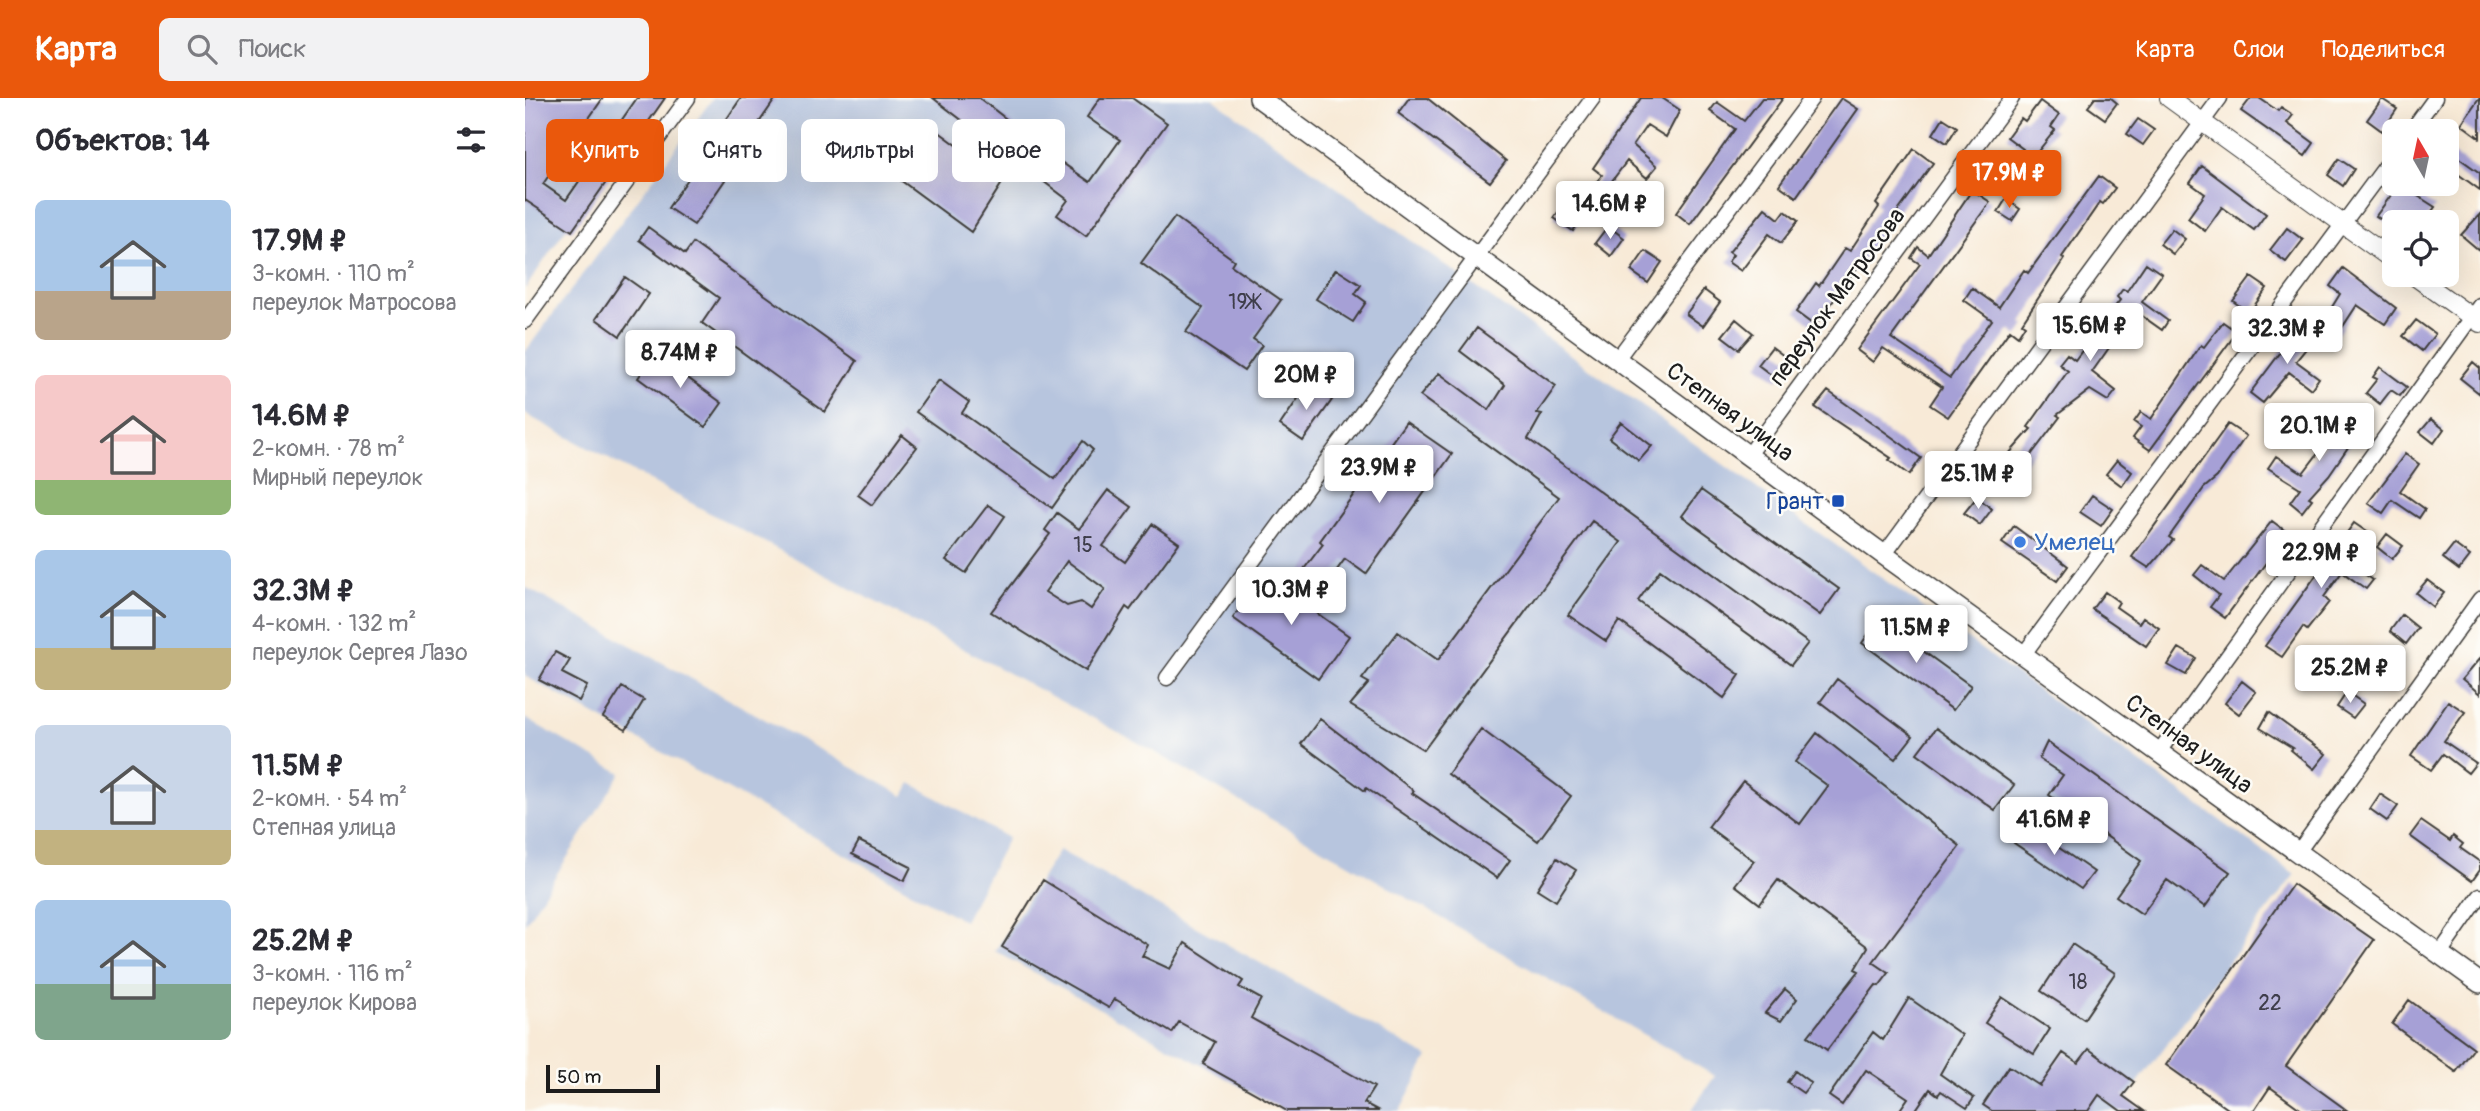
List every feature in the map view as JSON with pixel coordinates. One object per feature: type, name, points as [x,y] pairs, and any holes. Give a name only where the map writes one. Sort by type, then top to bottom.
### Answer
[{"type":"main road","name":"Степная улица","points":[[1259,98],[1884,555],[2480,983]]},
{"type":"street","points":[[525,321],[688,98]]},
{"type":"street","points":[[1167,678],[1593,98]]},
{"type":"street","points":[[1617,359],[1812,98]]},
{"type":"street","name":"переулок Матросова","points":[[1748,456],[2012,98]]},
{"type":"street","points":[[2169,98],[2382,252]]},
{"type":"street","points":[[1884,555],[2220,98]]},
{"type":"street","points":[[2420,119],[2435,98]]},
{"type":"street","points":[[2023,655],[2382,171]]},
{"type":"street","points":[[2158,752],[2477,315],[2432,287]]},
{"type":"street","points":[[2298,852],[2480,600]]},
{"type":"street","points":[[2440,953],[2480,896]]},
{"type":"shaded area","points":[[525,98],[655,98],[641,119],[546,119],[546,182],[598,182],[525,289]]},
{"type":"shaded area","points":[[713,98],[1212,98],[2295,874],[2127,1097],[2064,1051],[2046,1076],[2065,1053],[2144,1111],[1691,1111],[1715,1076],[1148,748],[525,414],[525,352],[651,182],[664,182],[664,164],[678,145],[678,182],[787,182],[787,119],[697,119]]},
{"type":"shaded area","points":[[525,587],[904,796],[911,783],[1008,838],[964,921],[525,676]]},
{"type":"shaded area","points":[[525,718],[621,773],[525,924]]},
{"type":"shaded area","points":[[1059,850],[1428,1057],[1400,1111],[1285,1111],[995,951]]},
{"type":"building","points":[[525,98],[603,98],[588,119],[546,119],[546,180],[543,184],[566,200],[579,182],[606,182],[572,231],[525,200]]},
{"type":"building","points":[[637,98],[665,98],[650,119],[622,119]]},
{"type":"building","points":[[741,98],[776,98],[762,119],[727,119]]},
{"type":"building","points":[[933,98],[979,98],[1006,119],[960,119]]},
{"type":"building","points":[[1100,98],[1132,98],[1167,123],[1086,236],[1057,215],[1068,200],[1044,182],[1065,182],[1065,165],[1090,182],[1120,140],[1087,117]]},
{"type":"building","points":[[1409,98],[1427,98],[1506,161],[1490,182],[1398,113]]},
{"type":"building","points":[[1641,98],[1662,98],[1680,110],[1666,137],[1647,125],[1633,145],[1657,166],[1647,178],[1627,161],[1599,198],[1589,192],[1602,175],[1593,168]]},
{"type":"building","points":[[1762,98],[1783,98],[1690,224],[1676,213],[1735,129],[1710,111],[1717,102],[1744,121]]},
{"type":"building","points":[[1841,98],[1858,109],[1796,197],[1779,185]]},
{"type":"building","points":[[2095,98],[2111,98],[2117,103],[2105,119],[2088,107]]},
{"type":"building","points":[[2251,98],[2259,98],[2278,111],[2281,107],[2293,115],[2287,123],[2314,143],[2305,156],[2241,111]]},
{"type":"building","points":[[2480,98],[2480,138],[2461,124]]},
{"type":"building","points":[[2382,99],[2397,109],[2390,119],[2382,119],[2382,131],[2367,120]]},
{"type":"building","points":[[2040,101],[2059,115],[2051,127],[2055,130],[2031,160],[2021,152],[2023,149],[2007,137],[2021,118],[2025,121]]},
{"type":"building","points":[[1943,118],[1957,127],[1947,143],[1933,134]]},
{"type":"building","points":[[2138,119],[2154,130],[2143,145],[2127,134]]},
{"type":"building","points":[[938,131],[952,142],[952,182],[1003,182],[971,232],[903,182],[938,182]]},
{"type":"building","points":[[1914,149],[1933,163],[1815,326],[1796,312],[1816,283],[1819,286],[1845,248],[1850,251],[1879,207],[1876,204]]},
{"type":"building","points":[[1999,154],[2015,165],[2003,182],[1987,172]]},
{"type":"building","points":[[2459,158],[2480,173],[2480,190],[2459,175]]},
{"type":"building","points":[[2339,159],[2354,169],[2343,186],[2328,175]]},
{"type":"building","points":[[2202,166],[2266,214],[2254,230],[2222,207],[2205,231],[2188,218],[2205,194],[2190,183]]},
{"type":"building","points":[[2099,176],[2115,188],[2103,204],[2100,202],[2062,257],[2064,259],[2022,323],[2025,325],[2018,336],[2010,330],[1948,417],[1930,405],[1942,387],[1883,348],[1873,362],[1857,350],[1920,264],[1911,258],[1918,247],[1928,255],[1972,190],[1990,202],[1891,338],[1950,378],[1992,320],[1964,300],[1972,288],[1999,307],[2024,270],[2028,273]]},
{"type":"building","points":[[686,182],[724,182],[694,225],[668,208]]},
{"type":"building","points":[[2390,196],[2418,196],[2435,207],[2433,210],[2382,210],[2382,220],[2376,216]]},
{"type":"building","points":[[1568,198],[1587,211],[1573,231],[1554,218]]},
{"type":"building","points":[[2006,199],[2020,209],[2012,221],[1998,212]]},
{"type":"building","points":[[1765,208],[1779,219],[1785,211],[1798,221],[1781,243],[1769,234],[1741,271],[1728,262],[1733,255],[1729,252]]},
{"type":"building","points":[[2480,214],[2480,251],[2461,235]]},
{"type":"building","points":[[1175,217],[1234,260],[1231,265],[1281,300],[1253,339],[1262,345],[1244,371],[1186,332],[1203,308],[1141,263]]},
{"type":"building","points":[[1608,226],[1624,238],[1611,256],[1595,243]]},
{"type":"building","points":[[648,227],[685,254],[693,243],[857,361],[825,412],[702,323],[719,298],[639,240]]},
{"type":"building","points":[[2287,228],[2303,240],[2286,262],[2270,250]]},
{"type":"building","points":[[2172,229],[2185,239],[2173,254],[2160,244]]},
{"type":"building","points":[[1645,251],[1662,262],[1648,283],[1631,271]]},
{"type":"building","points":[[2146,263],[2162,274],[2142,302],[2168,321],[2162,330],[2135,311],[2092,372],[2116,391],[2108,401],[2090,390],[2057,415],[2060,417],[2022,467],[2008,455],[2031,429],[2028,427],[2068,371],[2059,364],[2067,354],[2075,360],[2120,300],[2117,297],[2123,289],[2127,291]]},
{"type":"building","points":[[2343,268],[2396,308],[2385,324],[2357,305],[2338,334],[2322,323],[2340,294],[2330,286]]},
{"type":"building","points":[[1336,269],[1361,285],[1355,294],[1366,302],[1353,322],[1316,299]]},
{"type":"building","points":[[625,277],[649,294],[620,336],[596,319]]},
{"type":"building","points":[[2251,277],[2267,288],[2249,313],[2233,301]]},
{"type":"building","points":[[1704,290],[1720,302],[1703,326],[1686,314]]},
{"type":"building","points":[[1736,319],[1753,333],[1739,349],[1722,336]]},
{"type":"building","points":[[2416,320],[2435,334],[2422,351],[2403,336]]},
{"type":"building","points":[[2223,322],[2237,332],[2150,450],[2133,438],[2141,427],[2134,422],[2141,412],[2151,419],[2201,345],[2204,347]]},
{"type":"building","points":[[2302,324],[2317,335],[2296,361],[2319,378],[2311,389],[2289,372],[2263,403],[2250,393]]},
{"type":"building","points":[[1477,328],[1556,386],[1537,413],[1542,414],[1528,439],[1808,643],[1791,665],[1660,570],[1638,601],[1740,675],[1724,698],[1619,621],[1606,641],[1568,615],[1621,542],[1592,521],[1424,750],[1350,705],[1369,683],[1362,679],[1398,632],[1438,660],[1559,497],[1420,396],[1439,373],[1489,410],[1505,385],[1460,351]]},
{"type":"building","points":[[1772,347],[1792,362],[1778,380],[1758,365]]},
{"type":"building","points":[[655,354],[722,403],[705,427],[638,378]]},
{"type":"building","points":[[2473,362],[2480,368],[2480,394],[2460,378]]},
{"type":"building","points":[[2380,367],[2407,387],[2400,396],[2391,390],[2380,404],[2366,393],[2377,379],[2373,377]]},
{"type":"building","points":[[939,380],[969,402],[962,413],[1055,479],[1083,441],[1093,450],[1052,508],[916,412]]},
{"type":"building","points":[[1308,384],[1332,400],[1303,441],[1280,425]]},
{"type":"building","points":[[1828,391],[1921,458],[1909,475],[1889,460],[1891,458],[1815,407]]},
{"type":"building","points":[[2349,413],[2364,424],[2329,475],[2309,497],[2312,499],[2302,512],[2290,502],[2300,488],[2268,468],[2276,456],[2303,473]]},
{"type":"building","points":[[2431,419],[2444,429],[2434,443],[2420,432]]},
{"type":"building","points":[[1406,422],[1452,454],[1366,574],[1345,559],[1323,589],[1301,573],[1323,544],[1320,541]]},
{"type":"building","points":[[1621,422],[1652,446],[1639,461],[1609,438]]},
{"type":"building","points":[[2228,424],[2246,436],[2217,477],[2204,488],[2169,537],[2173,540],[2149,568],[2132,557]]},
{"type":"building","points":[[902,435],[917,447],[872,505],[858,495]]},
{"type":"building","points":[[2405,454],[2419,464],[2400,491],[2425,509],[2419,518],[2392,500],[2383,513],[2368,503]]},
{"type":"building","points":[[2117,460],[2132,472],[2122,486],[2106,474]]},
{"type":"building","points":[[1108,490],[1132,507],[1103,546],[1125,562],[1152,524],[1179,543],[1130,610],[1126,607],[1086,671],[991,612],[1050,534],[1045,530],[1057,513],[1079,529]],"holes":[[[1067,561],[1105,589],[1091,609],[1081,602],[1067,606],[1045,592]]]},
{"type":"building","points":[[1701,490],[1839,589],[1820,615],[1682,516]]},
{"type":"building","points":[[2092,495],[2113,509],[2101,526],[2080,512]]},
{"type":"building","points":[[1977,497],[1992,509],[1980,525],[1964,513]]},
{"type":"building","points":[[988,505],[1005,516],[966,573],[946,560]]},
{"type":"building","points":[[2272,521],[2288,533],[2225,618],[2210,607],[2219,595],[2194,575],[2202,565],[2224,581]]},
{"type":"building","points":[[2354,523],[2370,534],[2349,563],[2373,580],[2366,589],[2342,572],[2324,597],[2329,602],[2307,630],[2303,627],[2282,657],[2265,646]]},
{"type":"building","points":[[2014,526],[2068,566],[2057,581],[2002,543]]},
{"type":"building","points":[[2387,534],[2403,546],[2392,559],[2377,547]]},
{"type":"building","points":[[2454,544],[2470,556],[2459,570],[2443,558]]},
{"type":"building","points":[[1263,575],[1349,636],[1318,679],[1233,618]]},
{"type":"building","points":[[2427,580],[2444,593],[2433,607],[2416,593]]},
{"type":"building","points":[[2105,592],[2119,602],[2116,607],[2139,623],[2143,617],[2159,628],[2146,646],[2092,609]]},
{"type":"building","points":[[2402,615],[2418,628],[2406,644],[2390,631]]},
{"type":"building","points":[[1879,619],[1971,686],[1953,710],[1862,643]]},
{"type":"building","points":[[2179,648],[2196,658],[2186,675],[2168,665]]},
{"type":"building","points":[[555,652],[570,660],[562,673],[587,686],[579,701],[539,680]]},
{"type":"building","points":[[2377,652],[2393,667],[2381,681],[2364,666]]},
{"type":"building","points":[[2329,655],[2345,667],[2338,677],[2321,665]]},
{"type":"building","points":[[2480,658],[2480,694],[2462,679]]},
{"type":"building","points":[[1837,679],[1913,736],[1895,759],[1820,702]]},
{"type":"building","points":[[2242,681],[2256,692],[2239,714],[2225,703]]},
{"type":"building","points":[[622,687],[644,700],[626,730],[603,717]]},
{"type":"building","points":[[2347,692],[2364,704],[2353,718],[2337,707]]},
{"type":"building","points":[[2448,701],[2465,712],[2444,741],[2476,763],[2468,773],[2443,754],[2431,770],[2411,756]]},
{"type":"building","points":[[2269,712],[2326,754],[2314,769],[2291,750],[2293,748],[2260,728]]},
{"type":"building","points":[[1320,719],[1414,791],[1412,793],[1510,860],[1497,878],[1366,788],[1365,791],[1301,744]]},
{"type":"building","points":[[1936,728],[2014,785],[1995,810],[1917,753]]},
{"type":"building","points":[[1481,729],[1571,796],[1538,841],[1448,774]]},
{"type":"building","points":[[1817,733],[1960,846],[1873,962],[1889,973],[1879,986],[1876,985],[1827,1050],[1808,1036],[1859,971],[1855,969],[1868,947],[1778,880],[1760,904],[1735,885],[1754,861],[1708,827],[1743,781],[1800,824],[1828,786],[1795,762]]},
{"type":"building","points":[[2047,742],[2230,872],[2205,907],[2167,880],[2142,914],[2116,896],[2141,861],[2049,795],[2063,775],[2039,759]]},
{"type":"building","points":[[2380,794],[2398,806],[2387,821],[2370,809]]},
{"type":"building","points":[[2421,821],[2450,841],[2453,836],[2463,844],[2460,848],[2480,862],[2480,870],[2472,881],[2410,836]]},
{"type":"building","points":[[2026,825],[2094,872],[2081,889],[2014,843]]},
{"type":"building","points":[[859,841],[911,867],[904,881],[852,854]]},
{"type":"building","points":[[1557,858],[1576,870],[1556,901],[1537,889]]},
{"type":"building","points":[[1043,880],[1148,945],[1142,956],[1170,969],[1185,943],[1243,981],[1239,987],[1261,999],[1251,1018],[1374,1087],[1364,1103],[1379,1111],[1287,1111],[1203,1064],[1215,1042],[1179,1022],[1172,1033],[1115,999],[1109,1008],[1002,947]]},
{"type":"building","points":[[2293,884],[2374,940],[2286,1066],[2348,1111],[2303,1111],[2270,1087],[2254,1111],[2231,1111],[2166,1065]]},
{"type":"building","points":[[2072,944],[2115,973],[2084,1019],[2041,991]]},
{"type":"building","points":[[1785,989],[1797,999],[1781,1021],[1765,1013]]},
{"type":"building","points":[[2002,997],[2050,1029],[2034,1054],[1985,1023]]},
{"type":"building","points":[[1909,998],[1962,1035],[1940,1074],[1974,1098],[1967,1108],[1941,1091],[1938,1095],[1930,1089],[1915,1111],[1899,1111],[1908,1098],[1866,1070],[1842,1105],[1829,1096],[1873,1032],[1883,1040]]},
{"type":"building","points":[[2409,1000],[2474,1048],[2456,1072],[2392,1024]]},
{"type":"building","points":[[2089,1049],[2134,1082],[2123,1096],[2144,1111],[2121,1111],[2099,1095],[2088,1111],[1992,1111],[1983,1105],[2009,1066],[2040,1086],[2063,1053],[2078,1063]]},
{"type":"building","points":[[1795,1071],[1811,1083],[1803,1093],[1787,1082]]},
{"type":"place","name":"Грант","points":[[1838,501]]},
{"type":"place","name":"Умелец","points":[[2020,542]]}]
